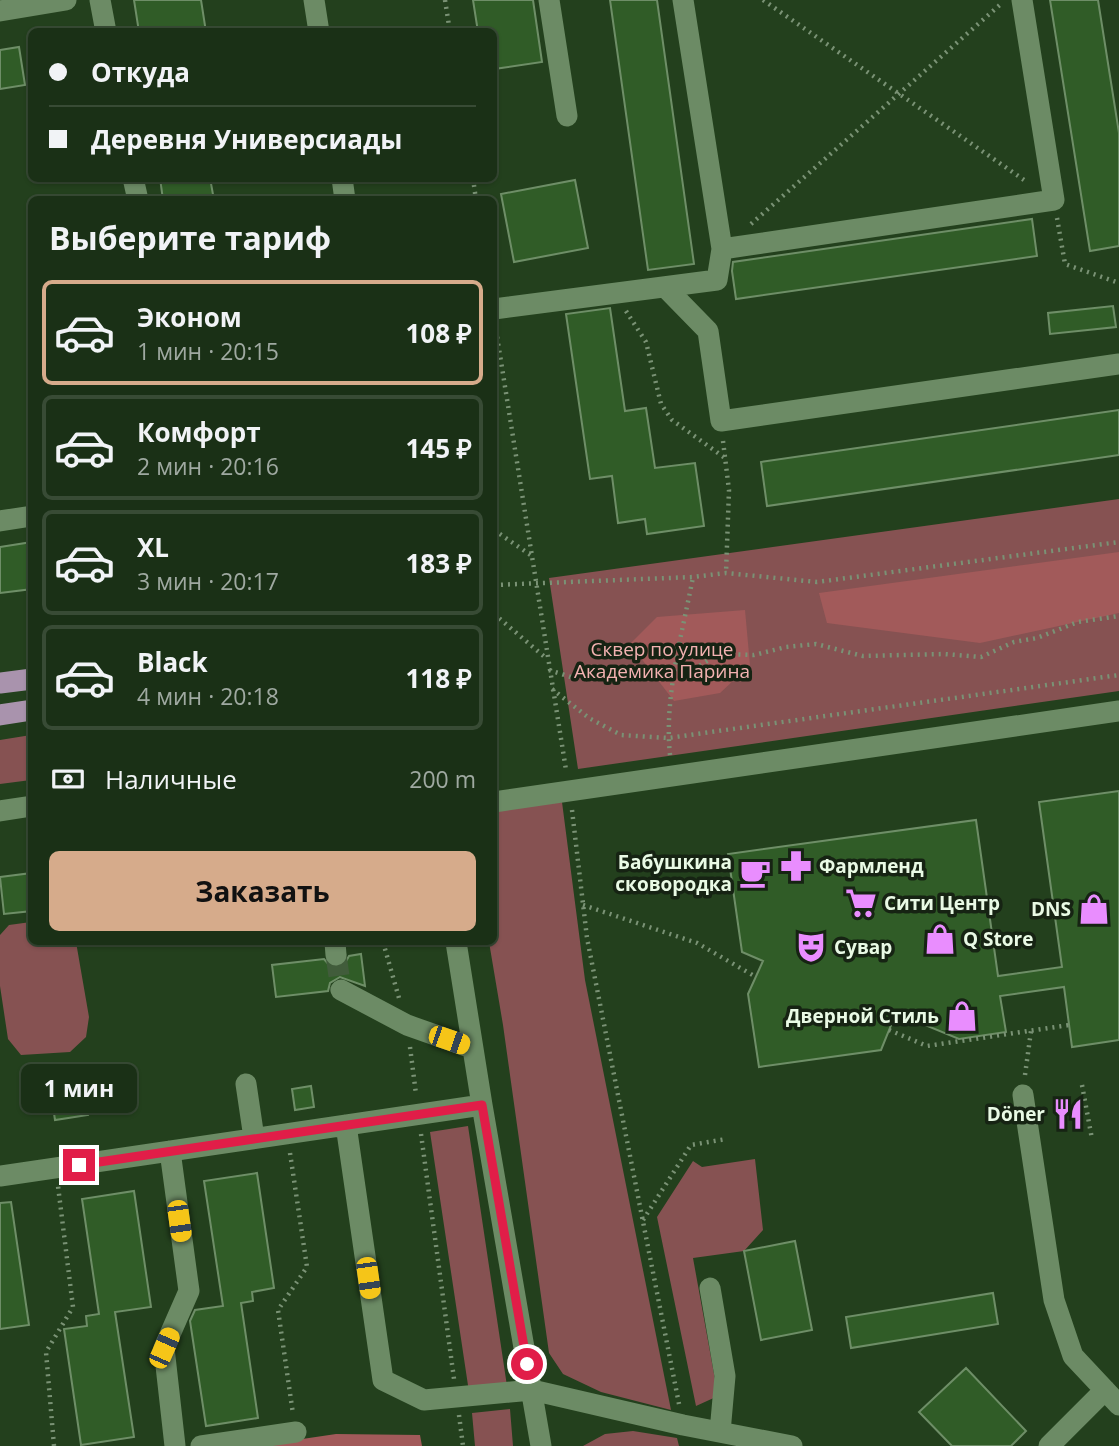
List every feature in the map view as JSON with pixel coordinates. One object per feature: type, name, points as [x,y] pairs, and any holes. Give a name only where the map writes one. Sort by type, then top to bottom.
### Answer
[{"type":"main road","points":[[0,684],[28,680]]},
{"type":"main road","points":[[0,715],[28,711]]},
{"type":"street","points":[[0,11],[66,0]]},
{"type":"street","points":[[100,0],[105,28]]},
{"type":"street","points":[[314,0],[318,28]]},
{"type":"street","points":[[549,0],[567,116]]},
{"type":"street","points":[[497,318],[614,293],[718,280],[722,249],[683,0]]},
{"type":"street","points":[[722,249],[1054,200],[1022,0]]},
{"type":"street","points":[[665,287],[708,331],[721,421],[1119,364]]},
{"type":"street","points":[[0,521],[28,517]]},
{"type":"street","points":[[497,802],[1119,711]]},
{"type":"street","points":[[0,811],[28,807]]},
{"type":"street","points":[[456,945],[541,1446]]},
{"type":"street","points":[[341,990],[407,1025],[472,1048]]},
{"type":"street","points":[[246,1084],[254,1139]]},
{"type":"street","points":[[1023,1095],[1054,1300],[1073,1356],[1112,1397],[1049,1446]]},
{"type":"street","points":[[0,1176],[482,1105]]},
{"type":"street","points":[[346,1125],[383,1380],[424,1400],[532,1390],[683,1425],[793,1446]]},
{"type":"street","points":[[170,1151],[189,1291],[164,1348],[175,1446]]},
{"type":"street","points":[[710,1288],[725,1376],[720,1432]]},
{"type":"street","points":[[201,1446],[296,1432]]},
{"type":"path","points":[[445,0],[449,28]]},
{"type":"path","points":[[763,0],[1054,200],[1065,264],[1119,283]]},
{"type":"path","points":[[722,249],[1005,0]]},
{"type":"path","points":[[614,293],[646,342],[661,404],[672,420],[725,458]]},
{"type":"path","points":[[497,339],[569,792],[587,938],[683,1425]]},
{"type":"path","points":[[721,421],[729,490],[726,573]]},
{"type":"path","points":[[497,532],[532,557]]},
{"type":"path","points":[[497,585],[693,577],[726,573],[817,583],[1119,542]]},
{"type":"path","points":[[668,738],[674,672],[693,577]]},
{"type":"path","points":[[497,617],[546,658]]},
{"type":"path","points":[[548,670],[574,678],[605,678],[642,670],[674,672],[695,668],[718,654],[754,655],[816,643],[863,656],[944,654],[981,657],[1014,642],[1037,638],[1078,622],[1119,617]]},
{"type":"path","points":[[552,689],[589,719],[621,735],[668,738],[1119,675]]},
{"type":"path","points":[[583,905],[697,943],[756,977]]},
{"type":"path","points":[[384,945],[407,1025],[463,1446]]},
{"type":"path","points":[[889,1030],[927,1046],[1069,1025]]},
{"type":"path","points":[[1023,1095],[1031,1031]]},
{"type":"path","points":[[1082,1085],[1092,1139]]},
{"type":"path","points":[[287,1134],[307,1267],[278,1310],[296,1432]]},
{"type":"path","points":[[643,1220],[691,1145],[726,1139]]},
{"type":"path","points":[[54,1446],[46,1352],[73,1307],[56,1168]]},
{"type":"green space","name":"Сквер по улице Академика Парина","points":[[1119,499],[1119,691],[578,769],[549,578]]},
{"type":"green space","points":[[1119,552],[1119,613],[980,643],[827,623],[819,593]]},
{"type":"green space","points":[[745,610],[750,665],[720,693],[674,701],[630,644],[657,617]]},
{"type":"green space","points":[[28,735],[28,780],[0,784],[0,740]]},
{"type":"green space","points":[[562,802],[585,980],[671,1410],[601,1392],[563,1374],[549,1353],[490,945],[497,945],[498,810]]},
{"type":"green space","points":[[28,922],[28,945],[77,945],[89,1017],[86,1037],[70,1052],[21,1055],[8,1039],[0,986],[0,935],[9,925]]},
{"type":"green space","points":[[468,1126],[507,1386],[469,1392],[430,1132]]},
{"type":"green space","points":[[755,1159],[763,1230],[744,1251],[693,1258],[718,1396],[696,1406],[657,1217],[693,1161],[702,1167]]},
{"type":"green space","points":[[510,1409],[513,1446],[475,1446],[472,1413]]},
{"type":"green space","points":[[633,1431],[677,1438],[679,1446],[583,1446],[605,1434]]},
{"type":"green space","points":[[336,1434],[420,1435],[422,1446],[255,1446]]},
{"type":"building","points":[[134,0],[201,0],[205,28],[138,28]]},
{"type":"building","points":[[473,0],[533,0],[542,62],[497,69],[497,28],[477,28]]},
{"type":"building","points":[[610,0],[657,0],[694,264],[648,270]]},
{"type":"building","points":[[1050,0],[1098,0],[1119,133],[1119,246],[1090,251]]},
{"type":"building","points":[[19,47],[25,85],[0,89],[0,50]]},
{"type":"building","points":[[575,180],[588,248],[514,262],[501,194]]},
{"type":"building","points":[[161,182],[211,182],[213,196],[162,196]]},
{"type":"building","points":[[1032,219],[1037,256],[736,299],[733,262]]},
{"type":"building","points":[[1113,306],[1116,327],[1050,334],[1048,313]]},
{"type":"building","points":[[610,308],[625,411],[646,408],[655,468],[695,463],[704,526],[647,534],[645,519],[618,523],[612,476],[590,479],[566,314]]},
{"type":"building","points":[[1119,410],[1119,455],[767,506],[761,462]]},
{"type":"building","points":[[28,543],[28,590],[0,593],[0,547]]},
{"type":"building","name":"Сити Центр","points":[[1119,791],[1119,1040],[1072,1047],[1064,987],[1000,996],[1006,1032],[959,1039],[896,1013],[881,1050],[759,1067],[748,994],[763,961],[742,952],[728,854],[976,820],[998,976],[1062,967],[1039,802]]},
{"type":"building","points":[[28,874],[28,911],[4,914],[0,877]]},
{"type":"building","points":[[361,954],[365,986],[340,977],[330,983],[328,991],[276,997],[272,965],[324,959],[330,966],[338,968],[344,965],[349,956]]},
{"type":"building","points":[[81,1069],[88,1115],[55,1120],[48,1074]]},
{"type":"building","points":[[311,1086],[314,1107],[295,1110],[292,1089]]},
{"type":"building","points":[[257,1173],[274,1288],[252,1292],[253,1301],[241,1303],[258,1418],[206,1426],[190,1321],[195,1310],[223,1306],[204,1181]]},
{"type":"building","points":[[134,1191],[151,1307],[115,1312],[134,1437],[81,1445],[64,1329],[87,1326],[86,1316],[99,1314],[82,1199]]},
{"type":"building","points":[[11,1202],[29,1325],[0,1329],[0,1203]]},
{"type":"building","points":[[795,1241],[812,1330],[761,1340],[744,1251]]},
{"type":"building","points":[[993,1293],[998,1324],[851,1348],[846,1317]]},
{"type":"building","points":[[966,1368],[1026,1431],[1011,1446],[952,1446],[919,1412]]},
{"type":"tunnel","points":[[336,955],[341,990]]},
{"type":"place","name":"Фармленд","points":[[796,866]]},
{"type":"place","name":"Бабушкина сковородка","points":[[755,873]]},
{"type":"place","name":"Сити Центр","points":[[861,903]]},
{"type":"place","name":"DNS","points":[[1094,909]]},
{"type":"place","name":"Q Store","points":[[940,939]]},
{"type":"place","name":"Сувар","points":[[811,947]]},
{"type":"place","name":"Дверной Стиль","points":[[962,1016]]},
{"type":"place","name":"Döner","points":[[1068,1114]]},
{"type":"route","points":[[79,1165],[482,1105],[527,1364]]}]
